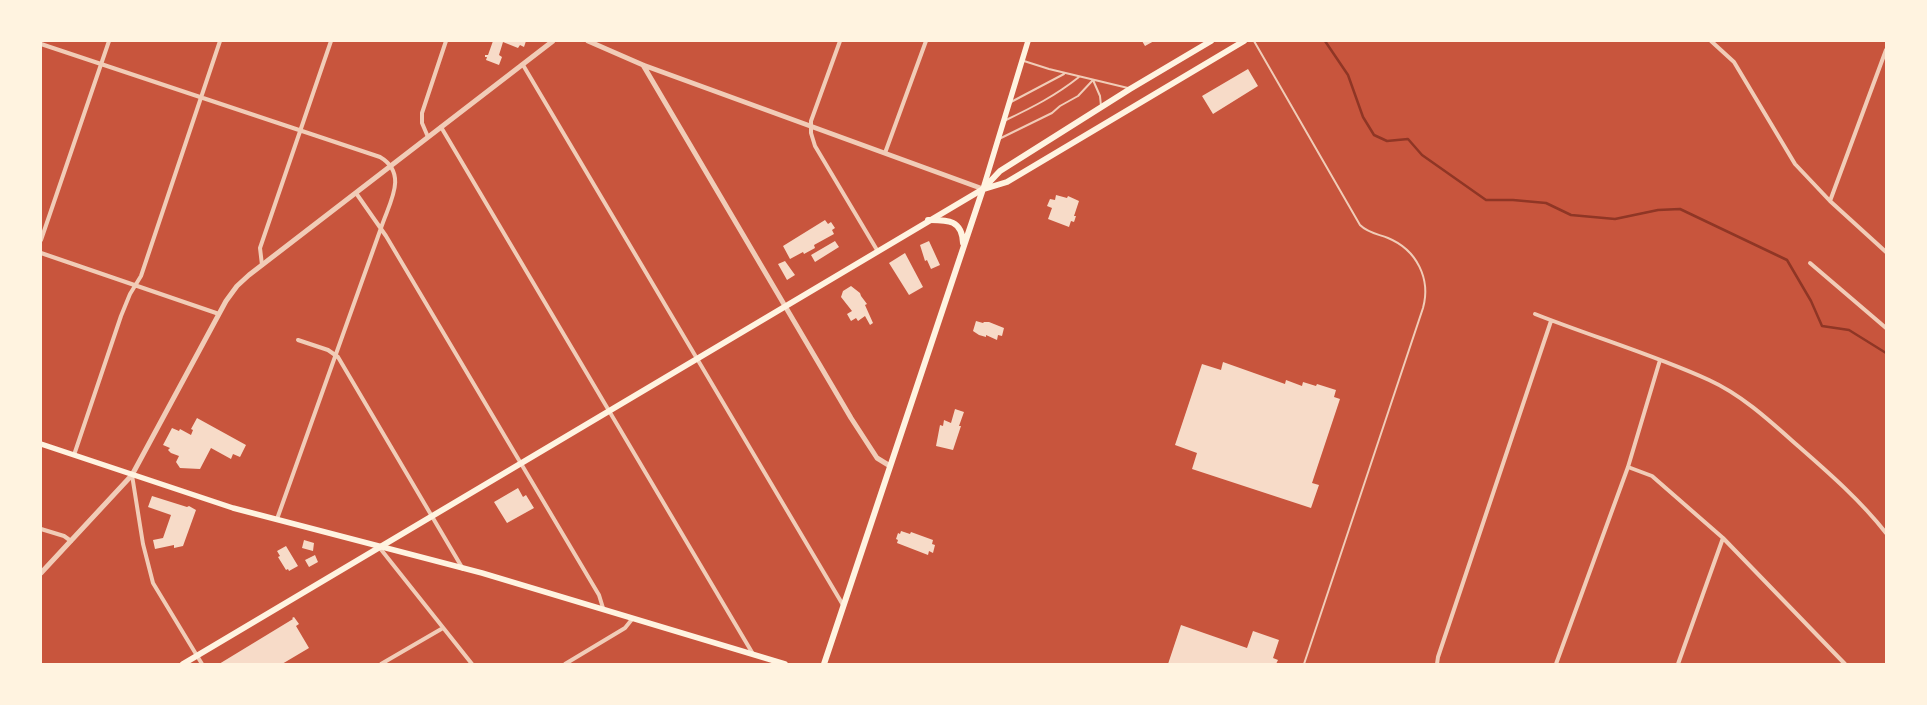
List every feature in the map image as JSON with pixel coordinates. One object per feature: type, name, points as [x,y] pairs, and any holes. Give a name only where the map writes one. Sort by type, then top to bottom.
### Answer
[{"type":"main road","points":[[824,664],[983,189],[1028,41]]},
{"type":"main road","points":[[983,189],[1000,171],[1130,89],[1211,41]]},
{"type":"main road","points":[[183,664],[928,220],[983,189],[1006,182],[1244,41]]},
{"type":"main road","points":[[928,220],[948,220],[953,222],[961,232],[963,246]]},
{"type":"main road","points":[[41,444],[225,505],[463,568],[603,608],[785,664]]},
{"type":"street","points":[[41,240],[109,41]]},
{"type":"street","points":[[74,455],[121,316],[136,285],[220,41]]},
{"type":"street","points":[[262,265],[260,248],[331,41]]},
{"type":"street","points":[[428,137],[422,123],[422,113],[446,41]]},
{"type":"street","points":[[41,573],[132,474],[219,314],[237,286],[553,41]]},
{"type":"street","points":[[588,41],[643,65],[886,152],[983,189]]},
{"type":"street","points":[[840,41],[813,114],[811,133],[815,146],[878,250]]},
{"type":"street","points":[[886,152],[926,41]]},
{"type":"street","points":[[1711,41],[1734,62],[1795,164],[1830,202],[1886,252]]},
{"type":"street","points":[[41,44],[380,158],[391,166],[396,176],[396,184],[381,228],[276,519]]},
{"type":"street","points":[[1830,202],[1886,50]]},
{"type":"street","points":[[523,65],[843,605]]},
{"type":"street","points":[[643,65],[784,306],[877,458],[890,466]]},
{"type":"street","points":[[441,127],[753,654]]},
{"type":"street","points":[[356,193],[381,228],[599,595],[603,608]]},
{"type":"street","points":[[41,253],[219,314]]},
{"type":"street","points":[[1810,263],[1886,328]]},
{"type":"street","points":[[1535,314],[1609,340],[1710,381],[1748,404],[1846,488],[1865,507],[1886,533]]},
{"type":"street","points":[[1437,664],[1438,656],[1551,320]]},
{"type":"street","points":[[298,340],[336,354],[463,568]]},
{"type":"street","points":[[1556,664],[1628,467],[1660,360]]},
{"type":"street","points":[[1628,467],[1652,476],[1723,538],[1845,664]]},
{"type":"street","points":[[132,474],[148,569],[160,594],[202,664]]},
{"type":"street","points":[[41,529],[71,541]]},
{"type":"street","points":[[1678,664],[1723,538]]},
{"type":"street","points":[[380,547],[472,664]]},
{"type":"street","points":[[565,664],[625,628],[634,618]]},
{"type":"street","points":[[381,664],[442,628]]},
{"type":"lane","points":[[1254,41],[1360,225],[1368,232],[1393,240],[1411,253],[1419,264],[1425,283],[1423,308],[1304,664]]},
{"type":"lane","points":[[1022,60],[1079,77],[1130,89]]},
{"type":"lane","points":[[1009,103],[1065,73]]},
{"type":"lane","points":[[1003,121],[1045,102],[1079,77]]},
{"type":"lane","points":[[1093,80],[1100,96],[1101,107]]},
{"type":"lane","points":[[997,140],[1052,113],[1078,96],[1093,80]]},
{"type":"building","points":[[493,41],[526,41],[524,47],[520,45],[518,48],[503,42],[499,55],[502,57],[499,65],[486,60],[487,57],[485,57],[485,55],[488,55]]},
{"type":"building","points":[[1142,41],[1154,41],[1145,46]]},
{"type":"building","points":[[1248,69],[1258,86],[1213,114],[1202,96]]},
{"type":"building","points":[[1056,195],[1067,198],[1068,196],[1079,201],[1074,222],[1071,221],[1069,227],[1048,219],[1052,208],[1047,206],[1050,199],[1055,200]]},
{"type":"building","points":[[825,220],[828,224],[831,222],[835,228],[832,230],[834,234],[814,245],[815,248],[790,259],[783,246]]},
{"type":"building","points":[[835,241],[839,247],[815,262],[811,255]]},
{"type":"building","points":[[929,241],[940,265],[931,269],[927,260],[925,261],[920,245]]},
{"type":"building","points":[[905,253],[923,287],[909,295],[889,263]]},
{"type":"building","points":[[785,261],[795,275],[787,280],[778,264]]},
{"type":"building","points":[[851,286],[860,293],[867,304],[865,305],[873,323],[870,325],[865,316],[858,321],[856,318],[851,321],[847,314],[852,311],[841,297],[843,291]]},
{"type":"building","points":[[976,321],[989,322],[1004,328],[1002,336],[998,335],[997,340],[986,335],[986,337],[979,335],[973,331]]},
{"type":"building","points":[[1223,362],[1285,384],[1286,380],[1302,386],[1303,382],[1336,390],[1334,397],[1340,399],[1312,483],[1319,485],[1311,508],[1192,469],[1197,453],[1175,445],[1202,364],[1221,370]]},
{"type":"building","points":[[955,409],[964,412],[953,450],[936,446],[940,425],[943,426],[944,420],[951,423]]},
{"type":"building","points":[[197,418],[246,445],[240,457],[233,454],[231,459],[211,448],[200,469],[180,468],[176,462],[179,456],[171,453],[168,450],[170,448],[163,445],[172,428],[179,431],[180,429],[191,435],[193,430],[191,429]]},
{"type":"building","points":[[518,488],[523,497],[526,495],[534,508],[507,523],[494,502]]},
{"type":"building","points":[[152,496],[189,506],[196,510],[183,546],[174,548],[174,545],[155,549],[153,540],[163,538],[171,515],[148,507]]},
{"type":"building","points":[[901,531],[910,534],[911,532],[933,540],[932,544],[935,545],[933,553],[929,551],[928,555],[897,543],[898,533],[900,534]]},
{"type":"building","points":[[304,540],[314,543],[313,551],[302,548]]},
{"type":"building","points":[[286,546],[298,566],[289,571],[288,569],[286,570],[278,557],[280,556],[277,551]]},
{"type":"building","points":[[315,555],[318,562],[309,567],[305,560]]},
{"type":"building","points":[[294,617],[299,624],[296,626],[309,648],[282,664],[219,664],[293,619]]},
{"type":"building","points":[[1181,625],[1247,648],[1253,631],[1279,640],[1273,658],[1278,660],[1276,664],[1168,664]]},
{"type":"waterway","points":[[1325,41],[1348,75],[1363,117],[1374,135],[1387,141],[1408,139],[1422,155],[1486,200],[1546,203],[1571,215],[1615,219],[1658,210],[1680,209],[1787,260],[1811,301],[1822,326],[1849,330],[1886,353]]}]
